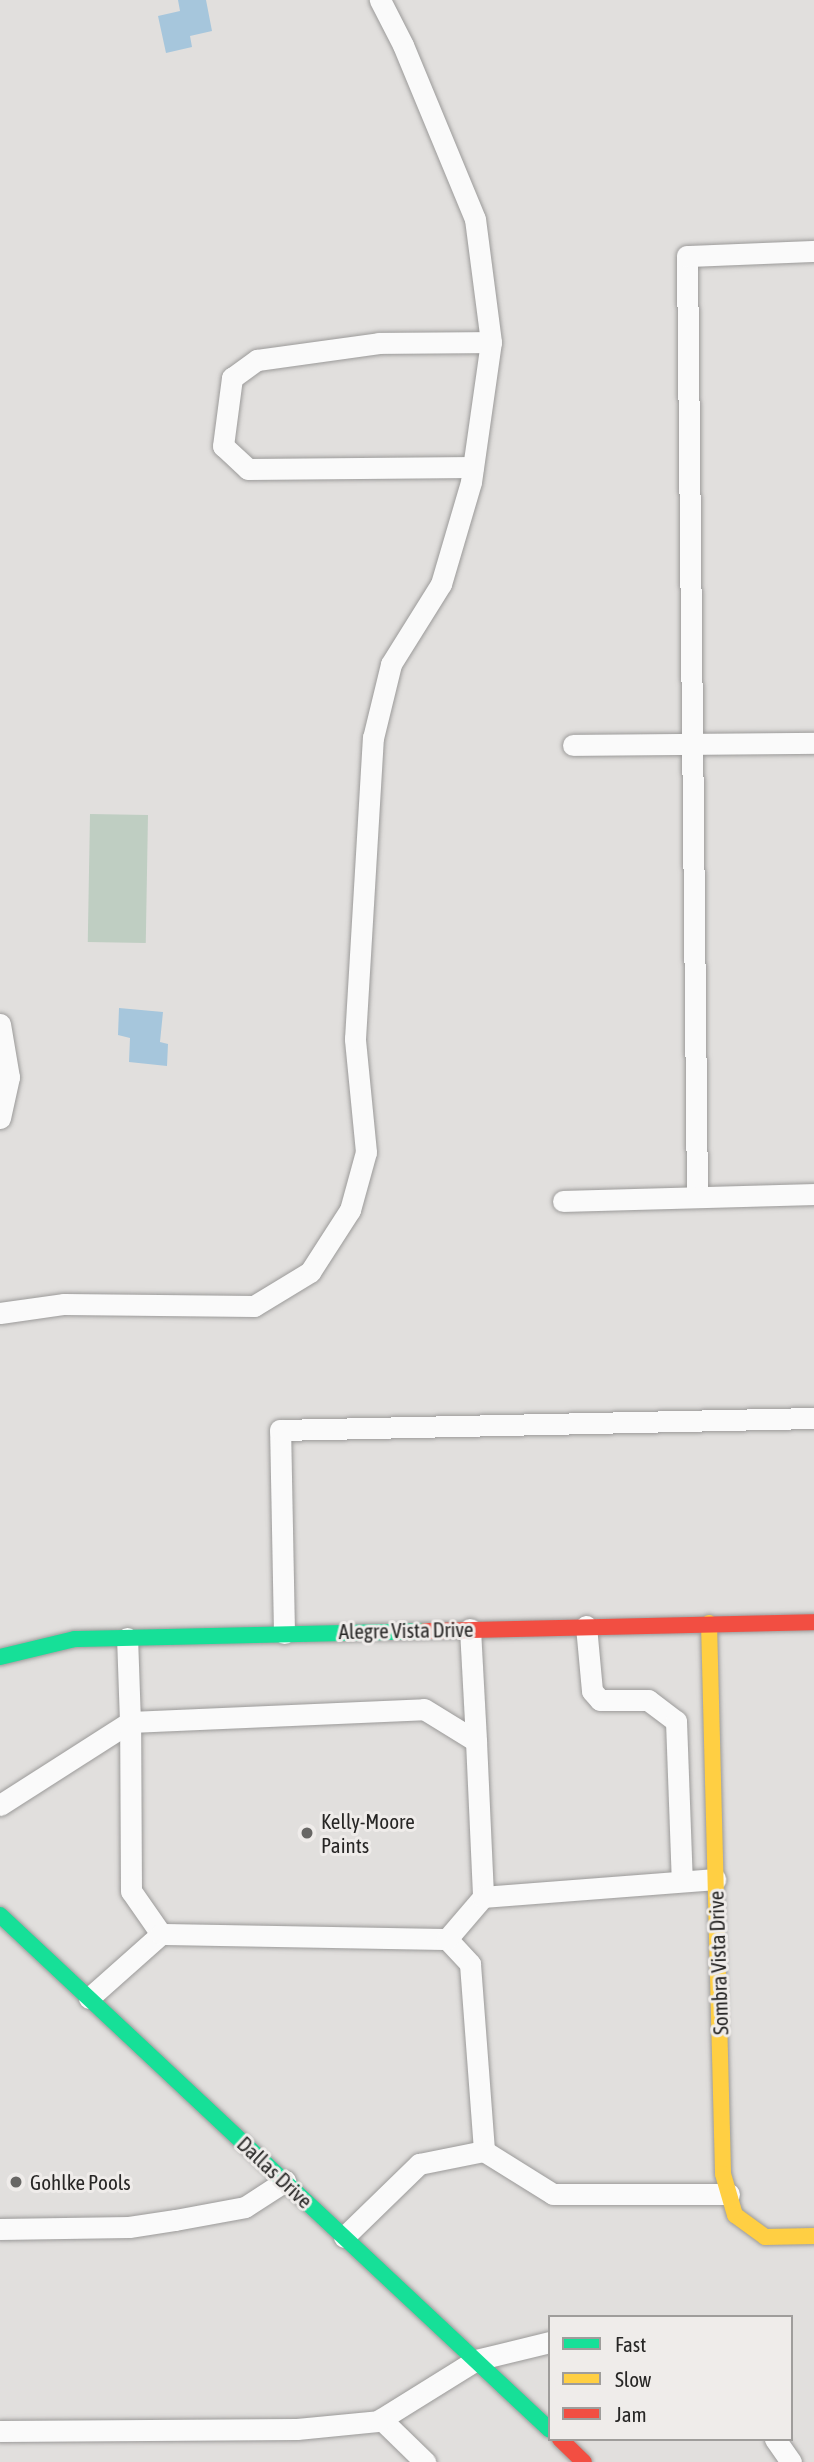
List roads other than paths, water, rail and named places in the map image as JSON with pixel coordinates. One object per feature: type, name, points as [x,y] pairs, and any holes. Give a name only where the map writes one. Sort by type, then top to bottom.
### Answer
[{"type":"street","name":"Alegre Vista Drive","points":[[0,1657],[75,1639],[814,1622]]},
{"type":"street","name":"Sombra Vista Drive","points":[[709,1623],[723,2174],[735,2215],[765,2237],[814,2236]]},
{"type":"street","name":"Dallas Drive","points":[[0,1915],[548,2428]]},
{"type":"street","points":[[562,2441],[584,2462]]},
{"type":"lane","points":[[0,1313],[64,1304],[254,1306],[310,1272],[350,1210],[366,1152],[355,1039],[373,738],[391,664],[441,584],[473,467],[491,342],[475,219],[402,45],[380,0]]},
{"type":"lane","points":[[697,1197],[687,256],[814,251]]},
{"type":"lane","points":[[473,467],[248,469],[223,446],[232,378],[257,360],[379,343],[491,342]]},
{"type":"lane","points":[[573,745],[814,743]]},
{"type":"lane","points":[[0,1024],[9,1077],[0,1118]]},
{"type":"lane","points":[[564,1201],[814,1194]]},
{"type":"lane","points":[[284,1633],[280,1430],[814,1418]]},
{"type":"lane","points":[[586,1626],[592,1691],[600,1700],[648,1700],[676,1721],[682,1881]]},
{"type":"lane","points":[[447,1940],[482,1897],[470,1629]]},
{"type":"lane","points":[[127,1638],[131,1891],[161,1934]]},
{"type":"lane","points":[[0,1805],[130,1722],[424,1709],[476,1741]]},
{"type":"lane","points":[[482,1897],[715,1879]]},
{"type":"lane","points":[[89,1998],[161,1934],[447,1940],[470,1964],[485,2151]]},
{"type":"lane","points":[[344,2237],[419,2164],[485,2151],[553,2194],[729,2194]]},
{"type":"lane","points":[[0,2229],[129,2227],[175,2220],[246,2207],[285,2181]]},
{"type":"lane","points":[[0,2431],[297,2429],[381,2419],[475,2360],[548,2342]]},
{"type":"lane","points":[[381,2419],[425,2462]]},
{"type":"lane","points":[[776,2441],[791,2462]]},
{"type":"water","points":[[178,0],[206,0],[212,31],[190,36],[192,47],[166,53],[158,16],[180,11]]},
{"type":"water","points":[[119,1008],[163,1012],[160,1042],[168,1044],[167,1066],[129,1062],[130,1038],[118,1035]]},
{"type":"place","name":"Kelly-Moore Paints","points":[[307,1833]]},
{"type":"place","name":"Gohlke Pools","points":[[16,2182]]}]
